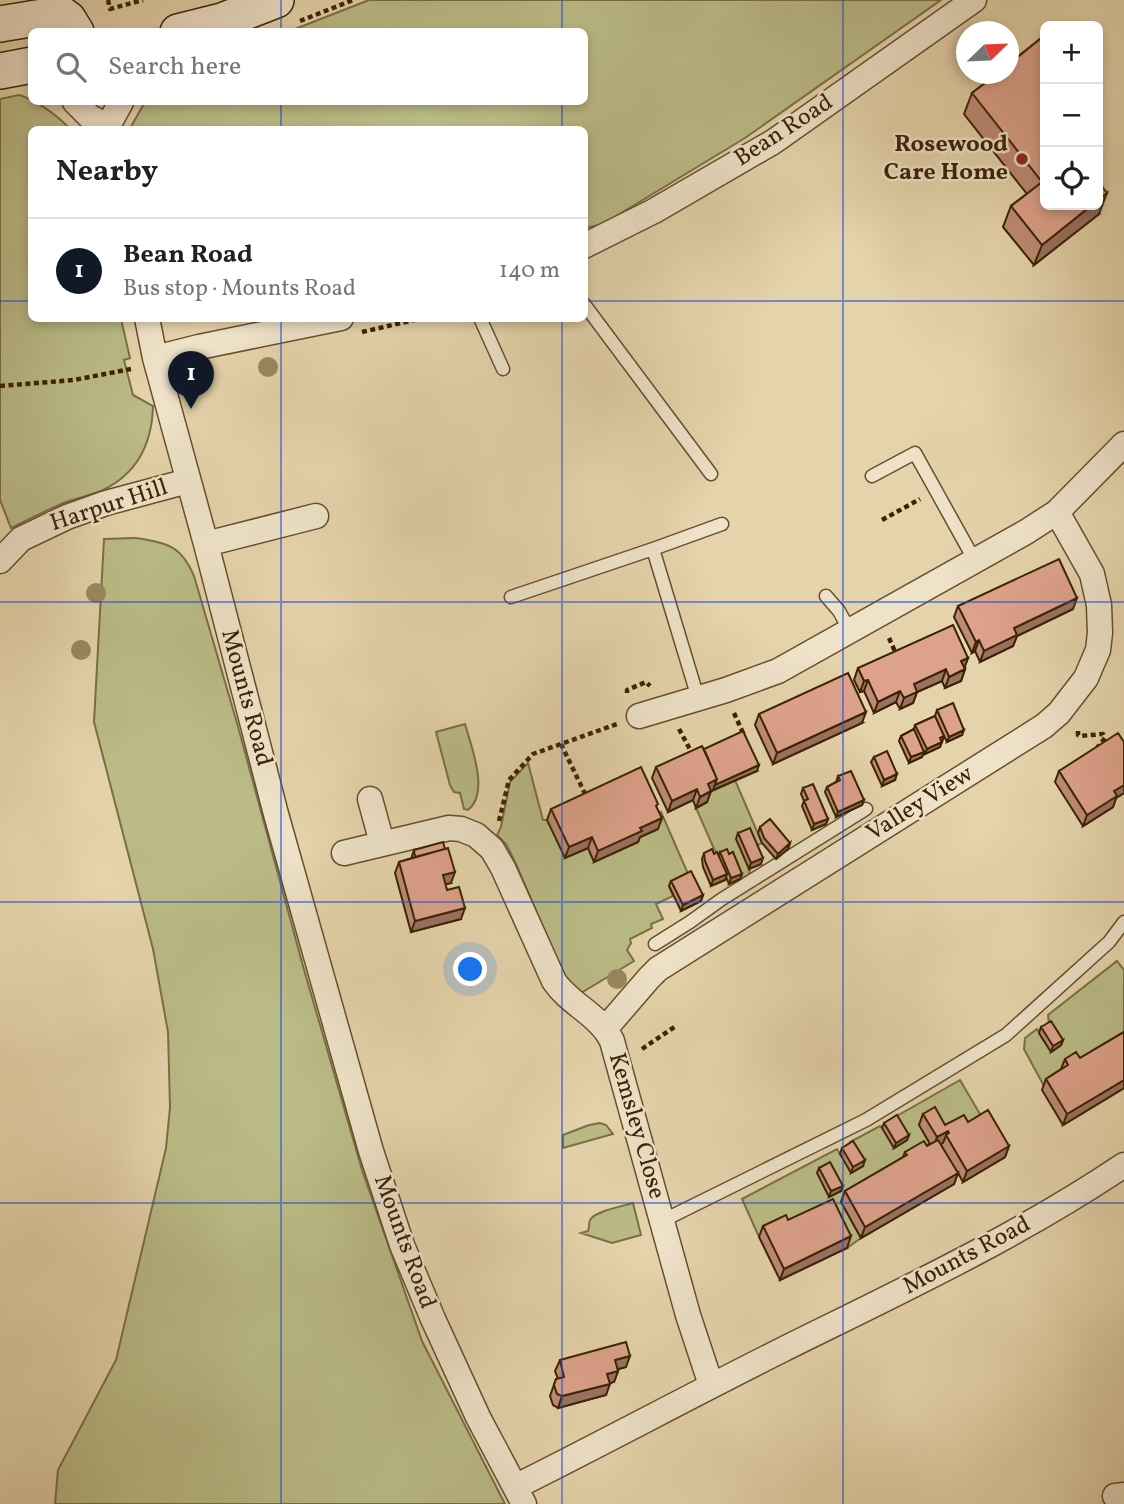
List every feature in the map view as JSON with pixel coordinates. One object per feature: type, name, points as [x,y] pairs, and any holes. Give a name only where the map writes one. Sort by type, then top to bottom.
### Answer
[{"type":"main road","points":[[216,26],[283,12]]},
{"type":"main road","points":[[0,24],[61,13],[74,28]]},
{"type":"main road","points":[[0,71],[28,66]]},
{"type":"street","name":"Bean Road","points":[[588,244],[654,211],[772,142],[974,0]]},
{"type":"street","points":[[0,71],[28,73]]},
{"type":"street","points":[[78,105],[105,126]]},
{"type":"street","points":[[104,105],[108,126]]},
{"type":"street","points":[[109,126],[120,105]]},
{"type":"street","name":"Mounts Road","points":[[148,322],[279,826],[371,1151],[402,1245],[433,1320],[478,1417],[519,1496],[711,1385],[968,1257],[1054,1209],[1124,1165]]},
{"type":"street","points":[[156,361],[200,347],[322,322]]},
{"type":"street","points":[[639,716],[778,671],[975,561],[1057,512],[1124,444]]},
{"type":"street","name":"Harpur Hill","points":[[0,561],[21,539],[67,517],[99,505],[188,481]]},
{"type":"street","name":"Valley View","points":[[605,1029],[658,969],[844,838],[1049,722],[1066,705],[1086,678],[1098,650],[1100,619],[1090,570],[1057,512]]},
{"type":"street","points":[[206,544],[316,516]]},
{"type":"street","points":[[370,799],[382,844]]},
{"type":"street","points":[[344,853],[449,828],[468,831],[485,841]]},
{"type":"street","name":"Kemsley Close","points":[[485,841],[503,868],[554,981],[563,993],[605,1029],[614,1047],[688,1315],[711,1385]]},
{"type":"lane","points":[[588,309],[710,474]]},
{"type":"lane","points":[[482,322],[503,369]]},
{"type":"lane","points":[[872,476],[915,453],[975,561]]},
{"type":"lane","points":[[511,597],[722,524]]},
{"type":"lane","points":[[653,549],[698,698]]},
{"type":"lane","points":[[826,596],[839,611],[850,631]]},
{"type":"lane","points":[[655,944],[722,899],[844,838],[866,809]]},
{"type":"lane","points":[[662,1221],[866,1120],[1006,1035],[1109,942],[1124,922]]},
{"type":"path","points":[[108,0],[110,9],[143,0]]},
{"type":"path","points":[[283,12],[353,0]]},
{"type":"path","points":[[0,386],[74,380],[156,361]]},
{"type":"path","points":[[884,628],[898,656],[886,662]]},
{"type":"path","points":[[730,703],[743,733],[730,738]]},
{"type":"path","points":[[485,841],[499,823],[510,777],[533,754],[639,716]]},
{"type":"path","points":[[676,720],[693,756],[682,761]]},
{"type":"path","points":[[1083,723],[1078,735],[1101,734],[1105,737],[1093,753]]},
{"type":"path","points":[[561,744],[587,799]]},
{"type":"path","points":[[636,1050],[676,1026]]},
{"type":"green space","points":[[369,0],[941,0],[745,138],[603,224],[588,227],[588,126],[131,126],[143,105],[588,105],[588,28],[298,28]]},
{"type":"green space","points":[[19,95],[28,98],[28,105],[40,105],[67,126],[28,126],[28,322],[122,322],[130,358],[124,360],[133,395],[153,406],[146,445],[134,466],[125,475],[103,490],[66,502],[11,528],[0,500],[0,99]]},
{"type":"green space","points":[[135,538],[172,547],[184,558],[194,576],[362,1170],[422,1341],[505,1504],[55,1504],[58,1470],[116,1360],[166,1148],[170,1107],[168,1032],[153,949],[94,722],[104,539]]},
{"type":"green space","points":[[465,724],[478,781],[478,792],[468,810],[464,809],[460,793],[454,792],[450,785],[436,732]]},
{"type":"green space","points":[[528,763],[543,820],[547,820],[588,848],[594,861],[638,842],[636,839],[652,817],[661,812],[689,876],[669,886],[673,896],[656,904],[663,919],[630,939],[627,950],[634,961],[581,993],[565,978],[516,864],[506,844],[497,835],[510,782]]},
{"type":"green space","points":[[735,780],[762,843],[754,847],[749,875],[740,879],[718,858],[696,808],[707,802],[704,795]]},
{"type":"green space","points":[[1117,961],[1124,970],[1124,1040],[1045,1088],[1024,1049],[1025,1038],[1037,1029],[1039,1032],[1049,1026],[1048,1015]]},
{"type":"green space","points":[[960,1080],[984,1121],[960,1126],[941,1137],[920,1125],[934,1151],[841,1202],[861,1238],[847,1248],[828,1210],[759,1237],[742,1199],[837,1149],[840,1154],[851,1147],[850,1142],[880,1126],[882,1128],[895,1117]]},
{"type":"green space","points":[[600,1123],[606,1125],[613,1134],[563,1148],[563,1135]]},
{"type":"green space","points":[[633,1203],[641,1235],[612,1243],[581,1233],[588,1231],[590,1220],[597,1214]]},
{"type":"building","points":[[1040,39],[1040,179],[972,93],[984,84],[1019,84],[1019,56]]},
{"type":"building","points":[[1040,184],[1040,210],[1086,210],[1042,245],[1011,206]]},
{"type":"building","points":[[1059,559],[1077,598],[1014,628],[1017,635],[984,651],[979,640],[976,642],[958,606]]},
{"type":"building","points":[[953,625],[968,658],[961,661],[965,669],[949,677],[946,669],[914,684],[917,692],[904,698],[900,691],[878,702],[868,680],[864,681],[858,668]]},
{"type":"building","points":[[848,673],[866,712],[777,753],[759,714]]},
{"type":"building","points":[[953,703],[964,730],[949,737],[937,710]]},
{"type":"building","points":[[935,716],[944,736],[940,738],[942,742],[927,749],[915,725]]},
{"type":"building","points":[[914,729],[924,752],[911,757],[901,736]]},
{"type":"building","points":[[743,731],[759,765],[715,785],[717,779],[704,749]]},
{"type":"building","points":[[1118,733],[1124,742],[1124,785],[1114,791],[1117,796],[1087,815],[1059,771]]},
{"type":"building","points":[[702,746],[717,779],[708,784],[711,791],[700,797],[697,789],[672,801],[656,767]]},
{"type":"building","points":[[887,751],[897,774],[884,780],[874,757]]},
{"type":"building","points":[[641,767],[662,818],[640,828],[642,831],[598,851],[592,837],[569,847],[551,809]]},
{"type":"building","points":[[851,771],[864,800],[838,812],[827,787],[840,780],[838,776]]},
{"type":"building","points":[[813,784],[828,819],[814,824],[804,801],[808,799],[803,788]]},
{"type":"building","points":[[770,819],[790,843],[778,854],[764,838],[760,827]]},
{"type":"building","points":[[750,828],[763,858],[751,863],[738,833]]},
{"type":"building","points":[[443,842],[445,849],[415,857],[414,850]]},
{"type":"building","points":[[448,848],[455,872],[443,875],[447,890],[459,887],[465,908],[415,921],[399,862]]},
{"type":"building","points":[[712,849],[714,854],[717,852],[727,874],[713,880],[704,853]]},
{"type":"building","points":[[727,849],[729,854],[733,852],[742,874],[731,878],[720,852]]},
{"type":"building","points":[[691,871],[703,895],[683,905],[671,881]]},
{"type":"building","points":[[1051,1021],[1063,1040],[1053,1046],[1041,1027]]},
{"type":"building","points":[[1124,1032],[1124,1080],[1067,1114],[1046,1079],[1068,1065],[1065,1059],[1076,1052],[1080,1058]]},
{"type":"building","points":[[935,1107],[945,1125],[964,1115],[968,1122],[988,1110],[1009,1146],[967,1171],[946,1135],[948,1131],[937,1137],[923,1114]]},
{"type":"building","points":[[897,1115],[909,1135],[896,1143],[884,1123]]},
{"type":"building","points":[[938,1140],[958,1173],[865,1227],[845,1191],[907,1155],[905,1152],[924,1141],[927,1146]]},
{"type":"building","points":[[853,1141],[865,1160],[853,1167],[842,1148]]},
{"type":"building","points":[[830,1162],[843,1186],[831,1191],[819,1168]]},
{"type":"building","points":[[833,1199],[851,1236],[784,1269],[763,1226],[786,1215],[788,1220]]},
{"type":"building","points":[[626,1342],[630,1356],[615,1360],[618,1371],[607,1374],[610,1384],[562,1396],[557,1394],[554,1385],[556,1379],[564,1377],[560,1360]]},
{"type":"place","name":"Rosewood Care Home","points":[[1022,159]]},
{"type":"place","name":"Bean Road","points":[[191,409]]}]
